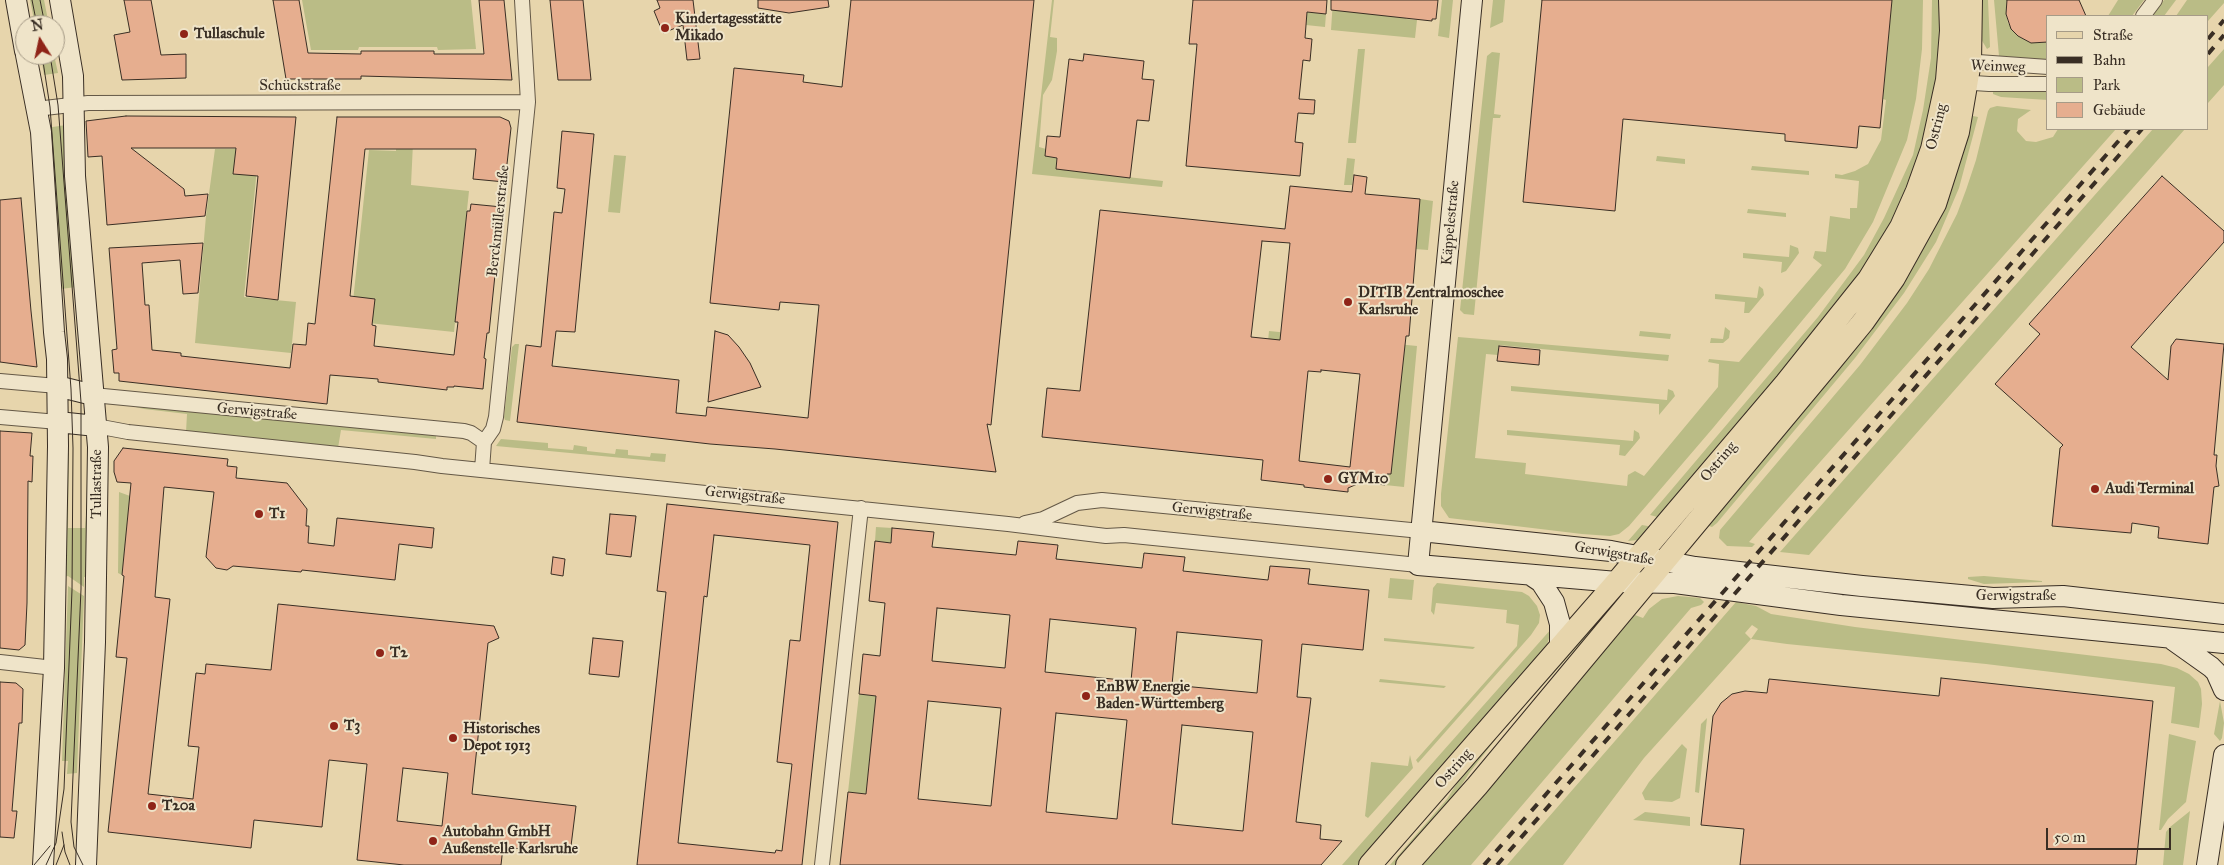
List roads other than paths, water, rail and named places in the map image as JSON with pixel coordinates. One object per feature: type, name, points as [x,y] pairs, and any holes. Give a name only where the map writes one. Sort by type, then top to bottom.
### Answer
[{"type":"main road","name":"Ostring","points":[[1407,865],[1477,786],[1863,322],[1894,278],[1935,204],[1958,132],[1958,71],[1950,0]]},
{"type":"main road","name":"Ostring","points":[[1370,865],[1639,557],[1834,325],[1886,253],[1913,200],[1958,71],[1970,0]]},
{"type":"street","points":[[16,0],[19,15]]},
{"type":"street","name":"Tullastraße","points":[[60,0],[71,58],[75,176],[96,426],[98,471],[97,581],[86,865]]},
{"type":"street","name":"Berckmüllerstraße","points":[[484,442],[492,429],[496,417],[528,102],[522,0]]},
{"type":"street","name":"Käppelestraße","points":[[1418,565],[1472,0]]},
{"type":"street","points":[[2143,15],[2155,0]]},
{"type":"street","points":[[28,65],[41,132],[58,386],[54,668],[43,865]]},
{"type":"street","name":"Weinweg","points":[[1958,71],[2046,67]]},
{"type":"street","name":"Weinweg","points":[[1958,71],[2014,85],[2046,84]]},
{"type":"street","name":"Schückstraße","points":[[36,109],[72,104],[528,102]]},
{"type":"street","name":"Gerwigstraße","points":[[0,381],[58,386],[93,395],[464,431],[484,442]]},
{"type":"street","name":"Gerwigstraße","points":[[0,417],[96,426],[128,432],[482,470],[861,508],[1106,536],[1124,535],[1532,576],[1675,584],[1841,605],[2224,644]]},
{"type":"street","points":[[482,470],[484,442]]},
{"type":"street","name":"Gerwigstraße","points":[[1008,524],[1033,522],[1077,503],[1102,500],[1611,551],[1663,562],[1957,596],[1993,598],[2063,596],[2224,614]]},
{"type":"street","points":[[822,865],[861,508]]},
{"type":"street","points":[[1532,576],[1541,582],[1554,602],[1560,624],[1560,647]]},
{"type":"street","points":[[2171,639],[2211,667],[2216,672],[2224,690]]},
{"type":"street","points":[[0,662],[54,668]]},
{"type":"street","points":[[2207,865],[2224,755]]},
{"type":"tram line","points":[[32,0],[35,15]]},
{"type":"tram line","points":[[40,0],[43,15]]},
{"type":"tram line","points":[[44,65],[50,107],[71,389],[73,448],[72,590],[64,789],[56,843],[46,865]]},
{"type":"tram line","points":[[52,65],[58,105],[81,402],[81,589],[71,822],[74,847],[83,865]]},
{"type":"tram line","points":[[62,832],[65,852],[70,865]]},
{"type":"tram line","points":[[56,865],[64,845]]},
{"type":"tram line","points":[[34,865],[50,846]]},
{"type":"railway","points":[[2209,38],[2224,20]]},
{"type":"railway","points":[[2209,53],[2224,35]]},
{"type":"railway","points":[[1484,865],[2128,130]]},
{"type":"railway","points":[[1497,865],[2141,130]]},
{"type":"place","name":"Kindertagesstätte Mikado","points":[[665,28]]},
{"type":"place","name":"Tullaschule","points":[[184,34]]},
{"type":"place","name":"DITIB Zentralmoschee Karlsruhe","points":[[1348,302]]},
{"type":"place","name":"GYM10","points":[[1328,479]]},
{"type":"place","name":"Audi Terminal","points":[[2095,489]]},
{"type":"place","name":"T1","points":[[259,514]]},
{"type":"place","name":"T2","points":[[380,653]]},
{"type":"place","name":"EnBW Energie Baden-Württemberg","points":[[1086,696]]},
{"type":"place","name":"T3","points":[[334,726]]},
{"type":"place","name":"Historisches Depot 1913","points":[[453,738]]},
{"type":"place","name":"T20a","points":[[152,806]]},
{"type":"place","name":"Autobahn GmbH Außenstelle Karlsruhe","points":[[433,841]]}]
